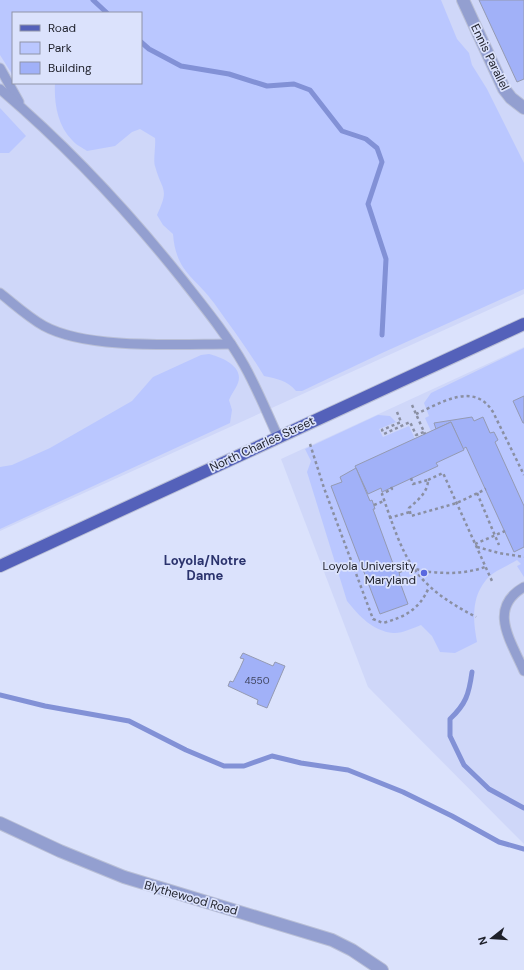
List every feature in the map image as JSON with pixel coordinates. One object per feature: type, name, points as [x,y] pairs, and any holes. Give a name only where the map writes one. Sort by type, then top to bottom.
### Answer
[{"type":"main road","name":"North Charles Street","points":[[0,566],[524,324]]},
{"type":"street","name":"Ennis Parallel","points":[[463,0],[504,89],[511,98],[524,108]]},
{"type":"street","name":"Blythewood Road","points":[[0,823],[60,851],[124,877],[332,940],[352,950],[382,970]]},
{"type":"lane","points":[[0,68],[22,107]]},
{"type":"lane","points":[[0,89],[22,107],[102,185],[135,222],[209,313],[231,344],[258,391],[278,437]]},
{"type":"lane","points":[[0,293],[44,326],[78,337],[130,343],[231,344]]},
{"type":"lane","points":[[524,587],[507,601],[503,611],[504,622],[508,634],[524,671]]},
{"type":"path","points":[[416,414],[458,397],[470,396],[483,400],[488,404],[493,412],[524,476]]},
{"type":"path","points":[[397,412],[401,422],[382,430],[384,434],[410,422],[416,435],[425,433],[412,405]]},
{"type":"path","points":[[310,444],[324,488],[373,619],[383,623],[409,614],[419,605],[429,587]]},
{"type":"path","points":[[410,478],[413,484],[428,480],[443,473],[492,581]]},
{"type":"path","points":[[428,480],[427,487],[422,495],[409,508],[411,516],[457,503],[486,489]]},
{"type":"path","points":[[392,487],[392,489],[382,494],[389,518],[402,550],[412,567],[429,587],[450,603],[476,617]]},
{"type":"path","points":[[477,493],[499,545]]},
{"type":"path","points":[[374,505],[384,501]]},
{"type":"path","points":[[389,518],[410,512]]},
{"type":"path","points":[[476,546],[505,531]]},
{"type":"path","points":[[476,546],[499,553],[524,557]]},
{"type":"path","points":[[399,572],[412,567],[431,572],[459,573],[475,571],[485,567]]},
{"type":"shaded area","points":[[0,0],[524,0],[524,294],[0,531]]},
{"type":"shaded area","name":"Loyola University Maryland","points":[[524,347],[524,844],[368,687],[281,459]]},
{"type":"green space","points":[[0,0],[441,0],[457,39],[469,53],[472,65],[487,89],[524,163],[524,289],[302,391],[296,391],[293,387],[282,380],[264,376],[214,303],[187,273],[182,265],[175,247],[173,234],[163,225],[157,215],[163,199],[164,190],[154,164],[155,138],[140,129],[132,132],[115,146],[87,151],[72,140],[67,134],[60,120],[55,98],[55,84],[142,84],[142,12],[12,12],[12,74],[0,55]]},
{"type":"green space","points":[[0,108],[26,136],[9,153],[0,153]]},
{"type":"green space","name":"Loyola University Maryland","points":[[524,348],[524,577],[517,566],[521,564],[517,560],[497,571],[486,580],[478,594],[474,610],[477,642],[455,653],[440,652],[432,636],[421,625],[400,633],[386,632],[373,626],[356,612],[347,601],[307,472],[311,461],[305,449],[378,415],[390,416],[396,422],[379,429],[383,437],[409,426],[415,439],[431,431],[425,418],[429,416],[424,403],[431,393]]},
{"type":"green space","points":[[209,354],[230,363],[238,372],[238,383],[229,400],[232,410],[230,423],[0,529],[0,467],[12,465],[50,448],[132,401],[153,377],[201,355]]},
{"type":"building","points":[[479,0],[524,0],[524,79],[517,82]]},
{"type":"building","points":[[524,396],[524,423],[523,423],[513,401]]},
{"type":"building","points":[[472,417],[474,421],[483,417],[490,433],[494,432],[498,440],[495,442],[524,506],[524,547],[514,552],[466,447],[463,449],[451,422],[436,429],[434,423]]},
{"type":"building","points":[[451,422],[464,450],[436,463],[438,466],[382,492],[381,488],[368,494],[355,466]]},
{"type":"building","points":[[356,468],[370,501],[372,500],[375,509],[373,509],[395,569],[397,568],[399,572],[400,577],[398,577],[408,604],[380,614],[331,486],[342,482],[340,477]]},
{"type":"building","points":[[243,653],[273,666],[275,662],[285,666],[267,708],[257,704],[258,700],[228,686],[230,681],[233,682],[240,668],[244,659],[240,658]]},
{"type":"waterway","points":[[93,0],[106,12]]},
{"type":"waterway","points":[[142,43],[149,49],[181,66],[229,74],[267,86],[294,84],[310,90],[342,131],[366,139],[377,148],[382,162],[368,204],[386,259],[382,335]]},
{"type":"waterway","points":[[472,672],[470,687],[466,698],[460,708],[450,719],[450,736],[464,765],[489,789],[524,808]]},
{"type":"waterway","points":[[0,695],[45,706],[129,721],[186,750],[224,766],[244,766],[272,756],[301,763],[348,770],[403,792],[452,816],[499,842],[524,849]]},
{"type":"place","name":"Loyola University Maryland","points":[[424,573]]},
{"type":"district","name":"Loyola/Notre Dame","points":[[205,568]]}]
